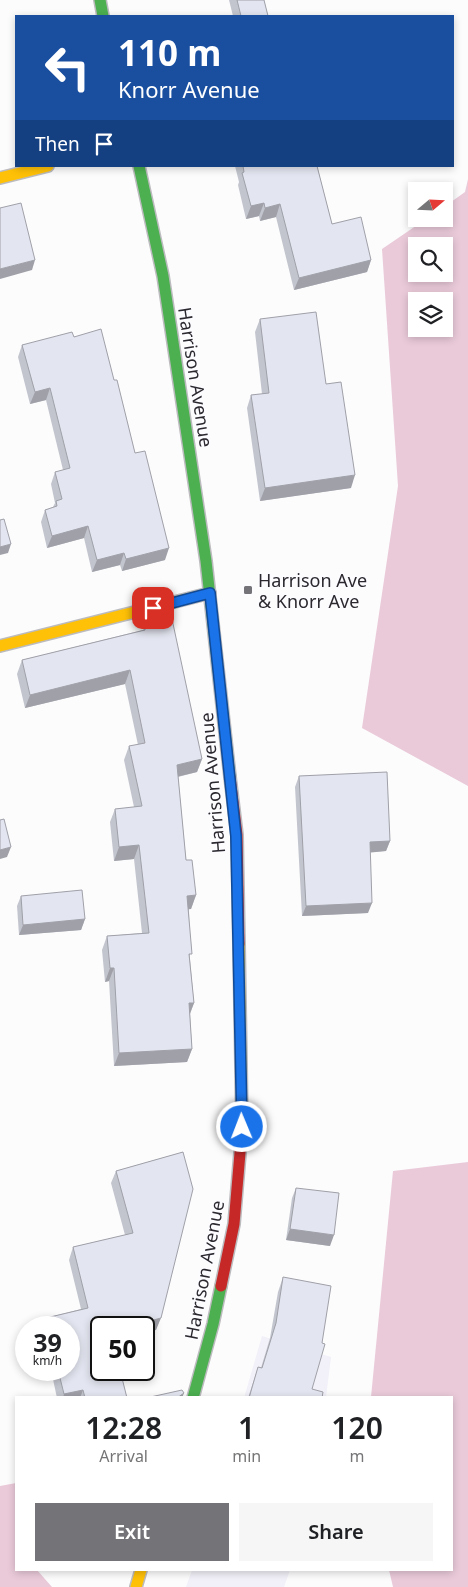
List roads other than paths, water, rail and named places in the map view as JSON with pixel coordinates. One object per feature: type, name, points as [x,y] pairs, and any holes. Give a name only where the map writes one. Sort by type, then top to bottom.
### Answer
[{"type":"main road","points":[[100,0],[104,15]]},
{"type":"main road","points":[[0,178],[44,167]]},
{"type":"main road","name":"Harrison Avenue","points":[[139,167],[163,276],[210,593],[236,836],[242,1127],[234,1224],[214,1324],[194,1396]]},
{"type":"main road","points":[[0,646],[210,593]]},
{"type":"main road","points":[[136,1587],[141,1571]]},
{"type":"place","name":"Harrison Ave & Knorr Ave","points":[[248,590]]}]
